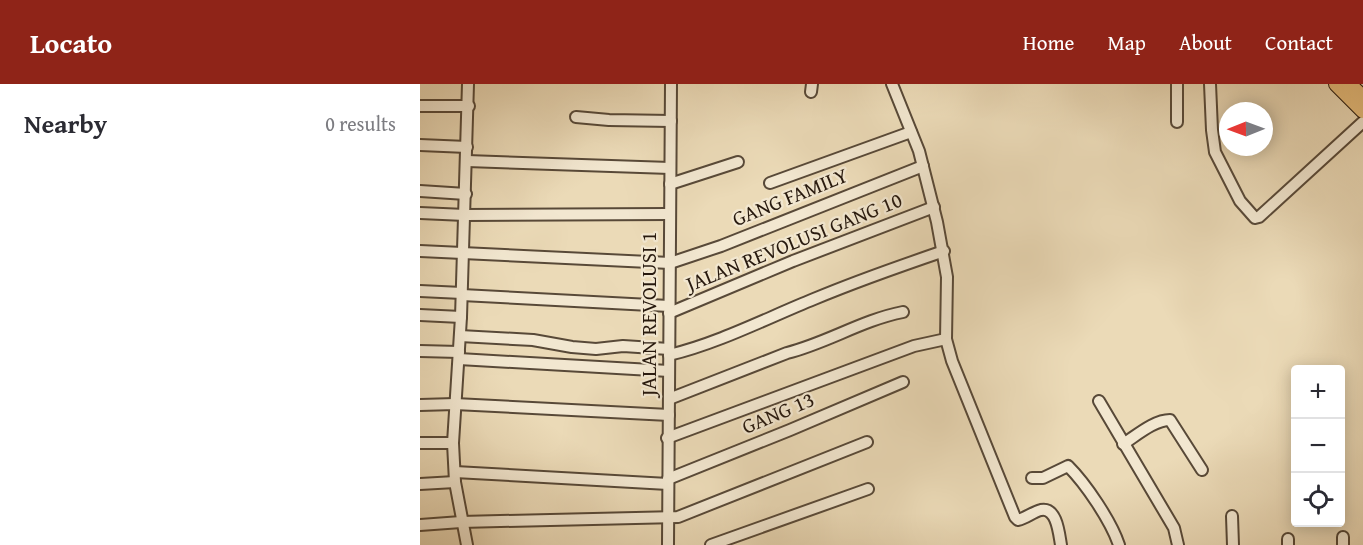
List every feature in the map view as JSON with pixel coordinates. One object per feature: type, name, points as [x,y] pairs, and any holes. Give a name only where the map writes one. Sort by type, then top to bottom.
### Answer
[{"type":"main road","points":[[1336,84],[1363,111]]},
{"type":"main road","points":[[1349,84],[1363,97]]},
{"type":"street","points":[[467,545],[461,522],[453,443],[462,294],[468,84]]},
{"type":"street","name":"JALAN REVOLUSI 1","points":[[668,545],[671,84]]},
{"type":"street","points":[[892,84],[923,166],[944,251],[947,277],[946,339],[952,361],[1018,520],[1041,510],[1047,510],[1056,521],[1061,545]]},
{"type":"street","points":[[1177,84],[1177,122]]},
{"type":"street","points":[[1210,84],[1215,152],[1240,201],[1255,218],[1259,217],[1363,122]]},
{"type":"street","points":[[420,106],[469,106]]},
{"type":"street","points":[[576,117],[671,121]]},
{"type":"street","points":[[770,183],[911,132]]},
{"type":"street","points":[[420,145],[467,147]]},
{"type":"street","points":[[467,161],[670,168]]},
{"type":"street","points":[[670,184],[738,162]]},
{"type":"street","name":"GANG FAMILY","points":[[670,263],[721,246],[923,166]]},
{"type":"street","points":[[420,191],[465,194]]},
{"type":"street","name":"JALAN REVOLUSI GANG 10","points":[[669,309],[934,207]]},
{"type":"street","points":[[420,213],[465,215],[669,214]]},
{"type":"street","points":[[420,251],[670,263]]},
{"type":"street","points":[[460,336],[533,340],[596,349],[624,346],[669,352],[710,342],[895,267],[944,251]]},
{"type":"street","points":[[420,291],[669,309]]},
{"type":"street","points":[[669,399],[882,316],[903,312]]},
{"type":"street","points":[[420,315],[461,317]]},
{"type":"street","points":[[667,438],[914,346],[946,339]]},
{"type":"street","points":[[420,351],[459,356],[669,371]]},
{"type":"street","name":"GANG 13","points":[[668,482],[903,382]]},
{"type":"street","points":[[1099,401],[1174,528],[1179,545]]},
{"type":"street","points":[[420,405],[455,404],[669,415]]},
{"type":"street","points":[[1123,444],[1154,425],[1166,419],[1170,420],[1202,470]]},
{"type":"street","points":[[420,525],[461,522],[668,518],[692,512],[867,442]]},
{"type":"street","points":[[420,443],[453,443]]},
{"type":"street","points":[[1032,478],[1043,478],[1068,466],[1093,497],[1119,545]]},
{"type":"street","points":[[420,484],[455,477],[668,482]]},
{"type":"street","points":[[711,545],[868,489]]},
{"type":"street","points":[[1232,516],[1233,545]]}]
